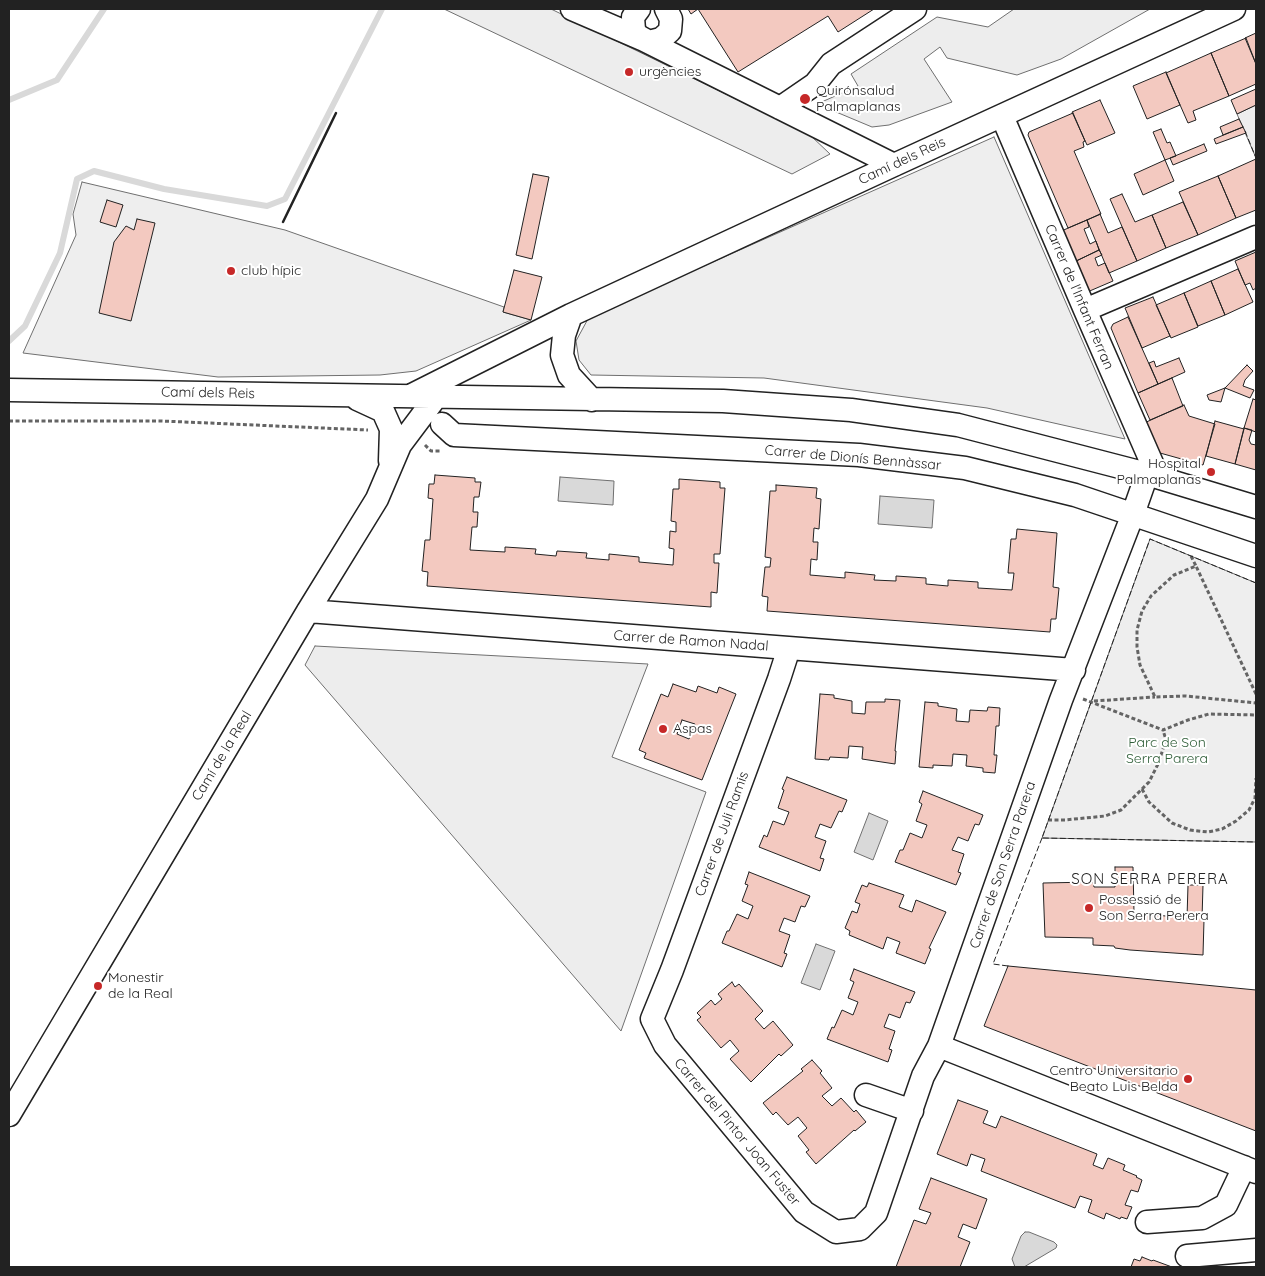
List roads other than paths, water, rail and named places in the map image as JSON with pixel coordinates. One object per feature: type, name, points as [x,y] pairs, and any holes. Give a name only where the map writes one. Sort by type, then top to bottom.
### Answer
[{"type":"street","points":[[572,9],[644,40],[894,164]]},
{"type":"street","points":[[639,9],[633,17],[633,24],[634,30],[644,40],[656,42],[666,36],[668,17]]},
{"type":"street","points":[[780,108],[815,84],[831,64],[915,9]]},
{"type":"street","name":"Camí dels Reis","points":[[408,397],[571,316],[894,164],[1234,9]]},
{"type":"street","points":[[668,17],[701,69]]},
{"type":"street","name":"Carrer de l'Infant Ferran","points":[[1002,116],[1153,475]]},
{"type":"street","points":[[1085,310],[1256,237]]},
{"type":"street","points":[[571,316],[564,335],[562,355],[569,376],[592,400]]},
{"type":"street","name":"Camí dels Reis","points":[[9,390],[723,402],[851,410],[958,424],[1153,475]]},
{"type":"street","points":[[347,395],[383,411],[391,430],[390,470]]},
{"type":"street","name":"Camí de la Real","points":[[9,1116],[308,611],[377,499],[400,445],[436,397]]},
{"type":"street","points":[[390,470],[419,440],[460,413],[513,399]]},
{"type":"street","name":"Carrer de Dionís Bennàssar","points":[[442,424],[454,435],[858,456],[965,468],[1075,495],[1256,556]]},
{"type":"street","points":[[1153,475],[1256,507]]},
{"type":"street","name":"Carrer de Son Serra Parera","points":[[836,1232],[860,1229],[876,1213],[923,1076],[939,1046],[1058,710],[1133,514],[1153,475]]},
{"type":"street","name":"Carrer de Ramon Nadal","points":[[308,611],[1074,670]]},
{"type":"street","name":"Carrer de Juli Ramis","points":[[652,1019],[682,943],[789,648]]},
{"type":"street","name":"Carrer del Pintor Joan Fuster","points":[[652,1019],[666,1045],[804,1212],[836,1232]]},
{"type":"street","points":[[939,1046],[1250,1170],[1226,1205],[1202,1218],[1147,1222]]},
{"type":"street","points":[[866,1095],[912,1111]]},
{"type":"street","points":[[1187,1256],[1256,1250]]},
{"type":"waterway","points":[[9,100],[57,80],[104,9]]},
{"type":"waterway","points":[[9,341],[25,326],[60,253],[77,179],[94,171],[164,189],[267,206],[285,199],[382,9]]},
{"type":"place","name":"urgències","points":[[629,72]]},
{"type":"place","name":"Quirónsalud Palmaplanas","points":[[805,99]]},
{"type":"place","name":"club hípic","points":[[231,271]]},
{"type":"place","name":"Hospital Palmaplanas","points":[[1211,472]]},
{"type":"place","name":"Aspas","points":[[663,729]]},
{"type":"place","name":"Possessió de Son Serra Perera","points":[[1089,908]]},
{"type":"place","name":"Monestir de la Real","points":[[98,986]]},
{"type":"place","name":"Centro Universitario Beato Luis Belda","points":[[1188,1079]]},
{"type":"district","name":"SON SERRA PERERA","points":[[1150,879]]},
{"type":"park label","name":"Parc de Son Serra Parera","points":[[1167,752]]}]
